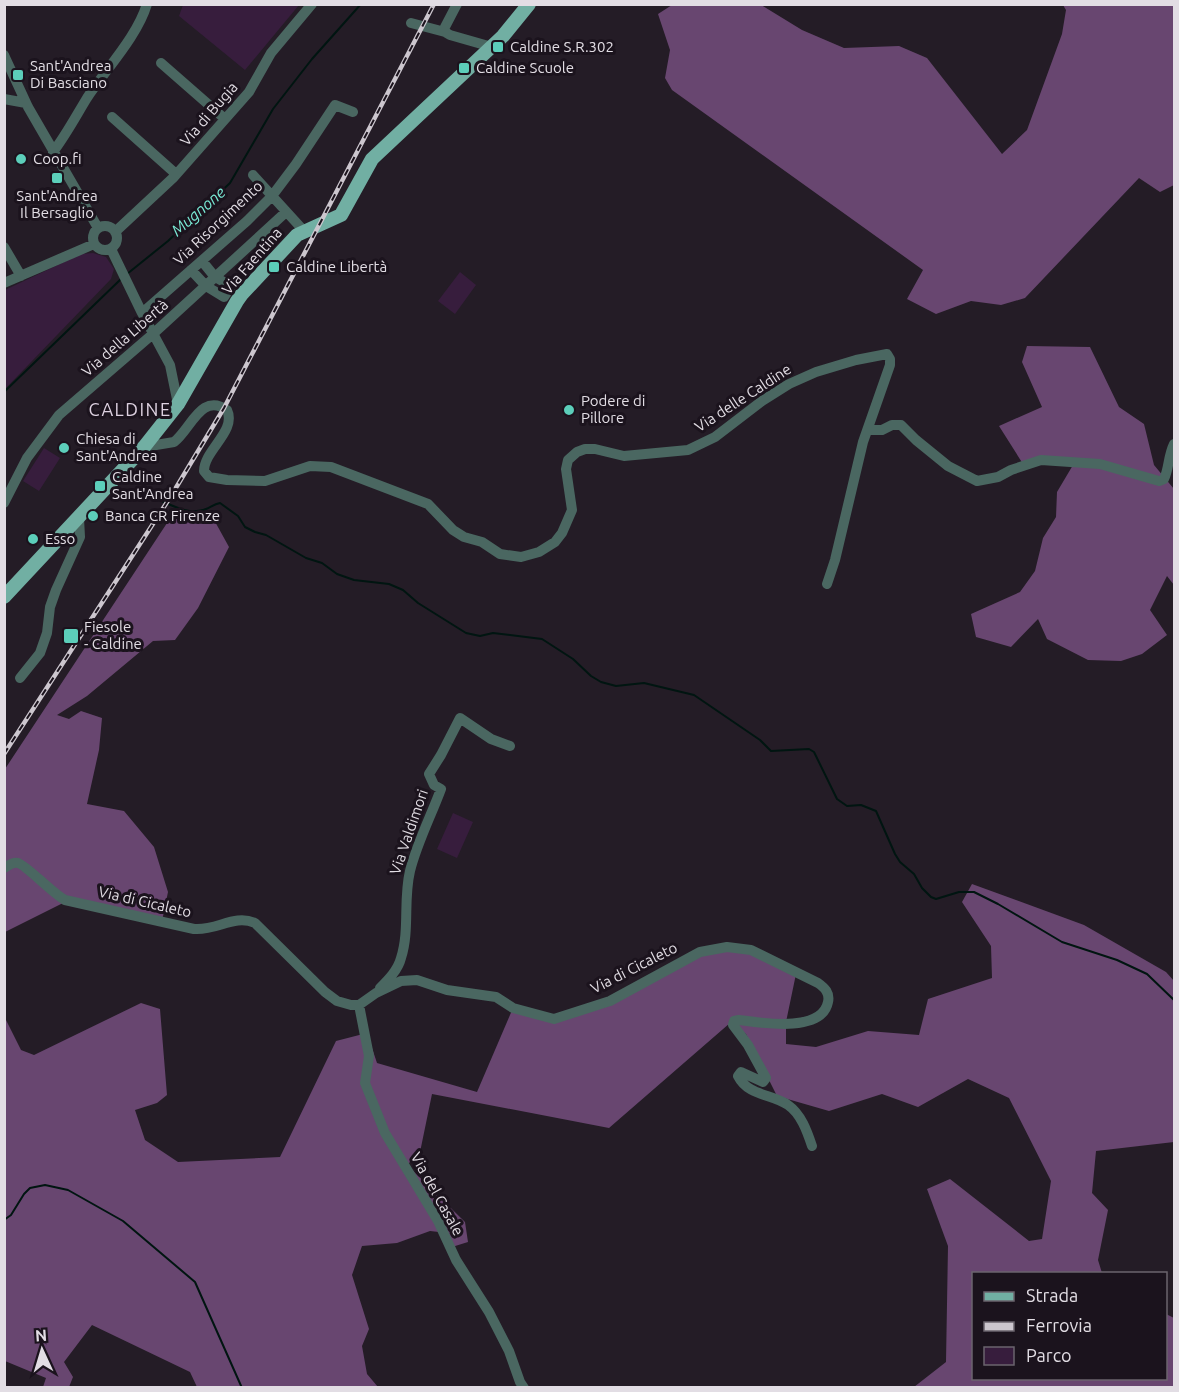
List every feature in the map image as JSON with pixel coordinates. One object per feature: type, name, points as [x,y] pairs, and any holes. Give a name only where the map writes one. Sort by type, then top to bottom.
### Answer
[{"type":"main road","name":"Via Faentina","points":[[4,597],[144,447],[178,404],[237,300],[303,231],[341,215],[372,159],[492,47],[529,4]]},
{"type":"street","points":[[53,152],[134,31],[147,4]]},
{"type":"street","name":"Via di Bugia","points":[[115,232],[176,174],[249,92],[271,53],[312,4]]},
{"type":"street","points":[[445,32],[445,27],[457,4]]},
{"type":"street","points":[[411,23],[492,47]]},
{"type":"street","points":[[4,55],[26,103],[98,228]]},
{"type":"street","points":[[161,63],[225,119]]},
{"type":"street","points":[[4,99],[26,103]]},
{"type":"street","name":"Via Risorgimento","points":[[142,313],[247,221],[272,196],[335,105],[353,112]]},
{"type":"street","points":[[112,117],[176,174]]},
{"type":"street","points":[[253,175],[303,231]]},
{"type":"street","name":"Via della Libertà","points":[[4,503],[27,458],[59,415],[154,333],[286,212]]},
{"type":"street","points":[[106,226],[115,232],[117,240],[111,249],[100,250],[94,244],[93,236],[98,228],[106,226]]},
{"type":"street","points":[[4,283],[94,244]]},
{"type":"street","points":[[4,247],[21,276]]},
{"type":"street","points":[[111,249],[173,373],[178,404]]},
{"type":"street","points":[[191,270],[206,286],[224,297],[231,286],[215,277],[202,261]]},
{"type":"street","name":"Via delle Caldine","points":[[144,447],[174,442],[200,412],[207,406],[216,404],[227,410],[229,416],[225,431],[204,466],[208,477],[265,481],[310,466],[331,467],[428,504],[453,530],[464,537],[482,542],[500,554],[521,558],[538,552],[555,542],[562,533],[572,510],[566,469],[568,460],[577,452],[595,449],[624,456],[688,450],[715,437],[762,400],[804,377],[856,360],[887,354],[890,365],[868,430],[827,584]]},
{"type":"street","points":[[868,430],[882,430],[892,425],[901,425],[948,466],[977,482],[998,477],[1041,460],[1100,464],[1159,481],[1164,479],[1167,473],[1167,463],[1174,444]]},
{"type":"street","points":[[20,678],[40,653],[47,633],[53,599],[80,537],[78,519]]},
{"type":"street","name":"Via Valdimori","points":[[376,993],[392,976],[401,960],[407,888],[411,870],[441,789],[434,784],[429,774],[460,718],[491,739],[510,746]]},
{"type":"street","name":"Via di Cicaleto","points":[[4,868],[12,863],[21,864],[56,896],[65,900],[194,929],[205,930],[236,919],[255,923],[325,992],[337,1002],[351,1005],[359,1005],[376,993],[401,981],[417,980],[447,990],[496,997],[513,1008],[554,1019],[610,1001],[700,952],[727,947],[751,950],[818,983],[825,988],[828,994],[828,1003],[823,1014],[812,1021],[782,1024],[739,1020],[734,1021],[733,1025],[748,1045],[766,1078],[763,1082],[741,1072],[738,1076],[739,1080],[757,1093],[789,1106],[805,1127],[812,1146]]},
{"type":"street","name":"Via del Casale","points":[[359,1005],[369,1056],[365,1083],[385,1133],[438,1221],[456,1260],[489,1312],[509,1351],[524,1388]]},
{"type":"green space","points":[[183,4],[299,5],[245,70],[179,16]]},
{"type":"green space","points":[[93,253],[106,257],[114,269],[111,279],[5,389],[5,290],[81,254]]},
{"type":"green space","points":[[460,272],[476,285],[455,314],[438,301]]},
{"type":"green space","points":[[44,448],[60,458],[39,491],[23,481]]},
{"type":"green space","points":[[453,813],[473,822],[457,858],[437,849]]},
{"type":"shaded area","points":[[672,5],[761,5],[802,30],[844,48],[899,46],[927,58],[1002,154],[1027,130],[1062,34],[1066,10],[1063,5],[1174,5],[1174,185],[1160,192],[1139,178],[1025,298],[1001,305],[971,301],[936,314],[907,299],[923,270],[672,90],[665,78],[670,50],[658,14]]},
{"type":"shaded area","points":[[1027,346],[1090,347],[1119,407],[1144,424],[1154,465],[1174,489],[1174,585],[1167,576],[1150,610],[1167,635],[1142,654],[1121,661],[1088,660],[1047,639],[1038,619],[1011,647],[976,637],[971,614],[1020,592],[1035,571],[1043,538],[1056,517],[1057,492],[1073,465],[1023,464],[999,426],[1042,407],[1022,362]]},
{"type":"shaded area","points":[[171,517],[213,518],[229,547],[198,608],[175,640],[153,641],[87,696],[57,715],[69,719],[81,711],[102,718],[99,750],[87,804],[124,811],[154,847],[168,892],[162,921],[69,900],[5,932],[5,769]]},
{"type":"shaded area","points":[[972,884],[1084,925],[1166,972],[1174,981],[1174,1142],[1096,1151],[1092,1193],[1108,1210],[1098,1260],[1102,1272],[972,1272],[972,1380],[1167,1380],[1167,1314],[1174,1318],[1174,1387],[914,1387],[946,1362],[948,1246],[927,1189],[950,1179],[1029,1241],[1042,1239],[1051,1181],[1009,1098],[968,1079],[918,1107],[882,1094],[829,1111],[777,1096],[746,1034],[730,1023],[609,1128],[432,1094],[419,1157],[411,1159],[408,1166],[465,1222],[468,1242],[452,1247],[439,1232],[430,1231],[397,1243],[362,1246],[352,1275],[369,1329],[362,1346],[367,1374],[378,1387],[197,1387],[190,1372],[92,1325],[64,1362],[73,1377],[69,1387],[43,1387],[46,1378],[5,1361],[5,1018],[21,1050],[34,1055],[141,1003],[160,1009],[167,1095],[157,1103],[135,1110],[145,1140],[178,1162],[280,1157],[336,1041],[367,1033],[377,1063],[477,1092],[513,1008],[554,1019],[610,1001],[700,952],[751,950],[796,974],[786,1022],[786,1044],[816,1047],[868,1031],[919,1035],[928,999],[992,978],[991,946],[962,902]]},
{"type":"waterway","name":"Mugnone","points":[[127,274],[168,241],[230,183],[273,109],[312,59],[361,4]]},
{"type":"waterway","name":"Mugnone","points":[[4,392],[122,278]]},
{"type":"waterway","points":[[157,499],[181,509],[194,511],[220,503],[238,516],[245,527],[266,535],[306,558],[322,563],[337,574],[354,580],[389,584],[403,590],[418,603],[466,633],[480,636],[493,633],[542,639],[573,659],[601,682],[616,686],[644,683],[694,695],[760,740],[771,751],[809,749],[814,752],[837,799],[847,806],[861,805],[876,811],[900,862],[914,874],[922,888],[931,897],[936,899],[959,892],[974,892],[1062,942],[1117,960],[1147,974],[1174,1000]]},
{"type":"waterway","points":[[4,1220],[11,1215],[30,1188],[45,1185],[68,1190],[123,1221],[195,1282],[242,1388]]},
{"type":"railway","points":[[4,754],[171,496],[224,408],[434,4]]},
{"type":"place","name":"Caldine S.R.302","points":[[498,47]]},
{"type":"place","name":"Caldine Scuole","points":[[464,68]]},
{"type":"place","name":"Sant'Andrea Di Basciano","points":[[18,75]]},
{"type":"place","name":"Coop.fi","points":[[21,159]]},
{"type":"place","name":"Sant'Andrea Il Bersaglio","points":[[57,178]]},
{"type":"place","name":"Caldine Libertà","points":[[274,267]]},
{"type":"place","name":"Podere di Pillore","points":[[569,410]]},
{"type":"place","name":"Chiesa di Sant'Andrea","points":[[64,448]]},
{"type":"place","name":"Caldine Sant'Andrea","points":[[100,486]]},
{"type":"place","name":"Banca CR Firenze","points":[[93,516]]},
{"type":"place","name":"Esso","points":[[33,539]]},
{"type":"place","name":"Fiesole - Caldine","points":[[71,636]]},
{"type":"district","name":"CALDINE","points":[[130,410]]}]
